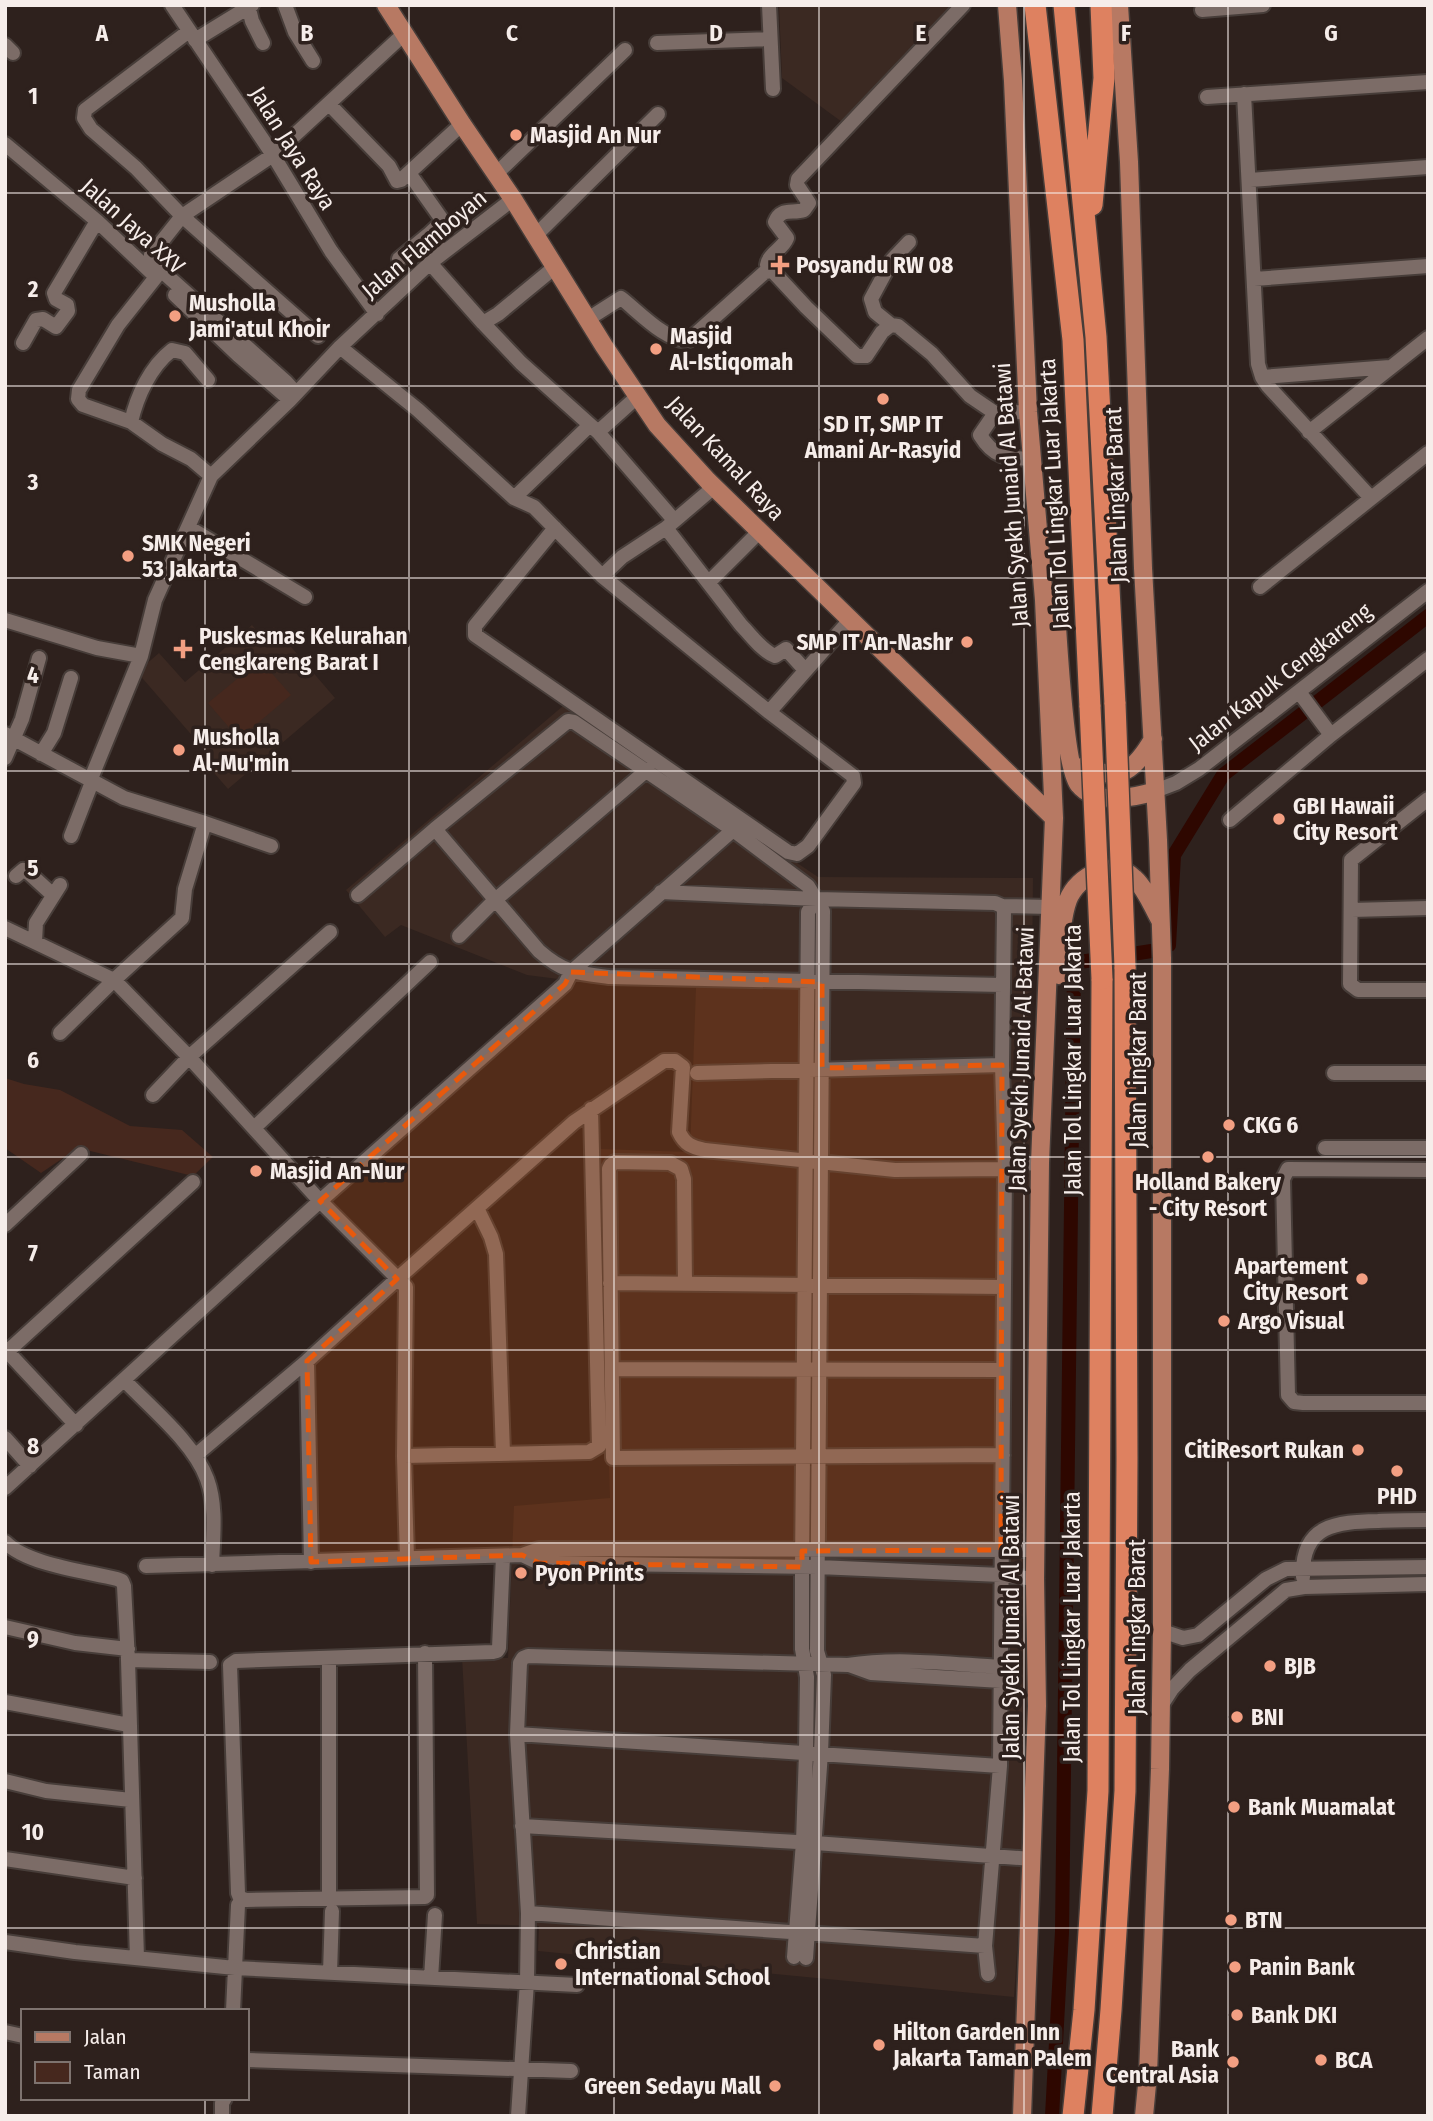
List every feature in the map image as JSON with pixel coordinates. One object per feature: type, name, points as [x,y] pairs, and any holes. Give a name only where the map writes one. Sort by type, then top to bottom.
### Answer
[{"type":"highway","name":"Jalan Tol Lingkar Luar Jakarta","points":[[1035,5],[1073,340],[1102,979],[1098,1791],[1084,2010],[1073,2116]]},
{"type":"highway","points":[[1064,5],[1096,337],[1115,704],[1125,968],[1125,1791],[1102,2116]]},
{"type":"highway","points":[[1071,91],[1078,41],[1077,5]]},
{"type":"highway","points":[[1087,231],[1096,176],[1104,78],[1101,5]]},
{"type":"main road","name":"Jalan Kamal Raya","points":[[386,5],[657,425],[714,487],[1054,818]]},
{"type":"main road","name":"Jalan Syekh Junaid Al Batawi","points":[[1007,5],[1028,412],[1040,550],[1054,818],[1040,1168],[1035,1550],[1037,1706],[1022,2116]]},
{"type":"main road","name":"Jalan Lingkar Barat","points":[[1119,5],[1129,162],[1143,568],[1162,958],[1161,1707],[1149,2074],[1144,2116]]},
{"type":"main road","points":[[1040,550],[1054,587],[1070,766],[1080,787],[1119,799],[1155,791]]},
{"type":"main road","points":[[1067,740],[1073,755],[1084,766],[1098,773],[1115,774],[1130,769],[1142,758],[1153,739]]},
{"type":"main road","points":[[1042,1124],[1051,1066],[1064,912],[1072,891],[1088,875],[1098,871],[1128,873],[1142,888],[1161,926]]},
{"type":"street","name":"Jalan Jaya Raya","points":[[173,5],[273,155],[331,251],[377,314]]},
{"type":"street","points":[[285,5],[295,32],[313,61]]},
{"type":"street","points":[[769,5],[773,89]]},
{"type":"street","points":[[891,325],[882,332],[866,356],[857,356],[766,265],[788,239],[775,222],[783,211],[804,210],[809,203],[797,185],[798,179],[963,5]]},
{"type":"street","points":[[1202,10],[1262,5]]},
{"type":"street","points":[[263,43],[252,21],[249,6],[192,35],[85,110],[84,118],[91,129],[136,168],[183,216],[318,335]]},
{"type":"street","points":[[293,397],[266,364],[154,264],[151,255],[183,216],[273,155],[404,34]]},
{"type":"street","points":[[657,43],[771,39]]},
{"type":"street","points":[[496,174],[625,50]]},
{"type":"street","points":[[1207,97],[1428,82]]},
{"type":"street","points":[[1244,94],[1258,364],[1262,377],[1371,498]]},
{"type":"street","points":[[329,104],[389,166],[397,181],[462,124]]},
{"type":"street","points":[[536,235],[658,114]]},
{"type":"street","name":"Jalan Jaya XXV","points":[[5,144],[97,220],[238,355],[293,397]]},
{"type":"street","points":[[1250,180],[1428,167]]},
{"type":"street","points":[[399,260],[443,222],[409,173]]},
{"type":"street","name":"Jalan Flamboyan","points":[[71,836],[141,656],[155,600],[211,476],[293,397],[340,347],[430,263],[513,199]]},
{"type":"street","points":[[23,343],[36,320],[43,319],[56,327],[68,311],[67,305],[56,299],[54,293],[97,220]]},
{"type":"street","points":[[428,235],[443,252]]},
{"type":"street","points":[[909,242],[892,260],[871,299],[875,312],[891,325],[898,326],[923,347],[970,396],[995,414],[1028,412]]},
{"type":"street","points":[[430,263],[522,363],[594,429],[670,524],[741,625],[770,655],[775,656],[786,649],[805,670]]},
{"type":"street","points":[[483,323],[498,314],[555,267]]},
{"type":"street","points":[[1254,279],[1428,267]]},
{"type":"street","points":[[588,319],[621,298],[650,323],[677,340],[689,340],[765,272],[771,271]]},
{"type":"street","points":[[156,277],[118,325],[78,396],[83,405],[131,422],[162,444],[191,459],[211,476]]},
{"type":"street","points":[[1309,432],[1428,338]]},
{"type":"street","points":[[340,347],[418,410],[514,498],[534,507],[555,528],[602,576],[769,712],[853,776],[854,783],[808,846],[797,854],[788,852],[475,635],[475,626],[555,528]]},
{"type":"street","points":[[131,422],[136,400],[154,368],[172,350],[185,354],[208,380]]},
{"type":"street","points":[[1262,377],[1390,367]]},
{"type":"street","points":[[514,498],[594,429],[638,396]]},
{"type":"street","points":[[995,414],[980,435],[984,441],[1002,458],[1031,459]]},
{"type":"street","points":[[1260,587],[1428,453]]},
{"type":"street","points":[[602,576],[622,557],[670,524],[714,487]]},
{"type":"street","points":[[188,527],[305,597]]},
{"type":"street","points":[[709,582],[760,531]]},
{"type":"street","name":"Jalan Kapuk Cengkareng","points":[[1155,791],[1176,783],[1199,769],[1301,696],[1428,592]]},
{"type":"street","points":[[769,712],[850,619]]},
{"type":"street","points":[[5,620],[97,648],[141,656]]},
{"type":"street","points":[[5,758],[10,736],[39,659]]},
{"type":"street","points":[[1230,820],[1331,735],[1428,659]]},
{"type":"street","points":[[41,754],[54,733],[71,678]]},
{"type":"street","points":[[1301,696],[1331,735]]},
{"type":"street","points":[[358,895],[568,721],[575,722],[733,830],[808,886],[816,899]]},
{"type":"street","points":[[10,736],[124,798],[271,846]]},
{"type":"street","points":[[458,936],[647,770]]},
{"type":"street","points":[[1428,799],[1352,860],[1350,984],[1358,990],[1428,990]]},
{"type":"street","points":[[60,1033],[114,979],[182,918],[184,889],[205,823]]},
{"type":"street","points":[[435,829],[539,951],[555,965],[571,972],[609,977],[1003,985]]},
{"type":"street","points":[[5,1488],[320,1201],[565,985],[571,972],[733,830]]},
{"type":"street","points":[[16,876],[23,870],[57,890],[36,923],[35,942]]},
{"type":"street","points":[[661,892],[1051,907]]},
{"type":"street","points":[[814,1752],[807,1677],[803,1662],[802,1550],[803,1456],[811,1371],[815,982],[808,912],[816,899]]},
{"type":"street","points":[[988,1974],[985,1946],[999,1766],[1005,1168],[1002,906]]},
{"type":"street","points":[[1351,910],[1428,908]]},
{"type":"street","points":[[5,928],[114,979],[320,1201],[406,1287],[404,1456],[407,1558]]},
{"type":"street","points":[[153,1095],[189,1057],[330,932]]},
{"type":"street","points":[[254,1128],[430,962]]},
{"type":"street","points":[[195,1455],[307,1361],[574,1122],[664,1060],[675,1061],[683,1067],[679,1132],[683,1141],[691,1147],[895,1170],[1005,1168],[1016,1173],[1040,1168]]},
{"type":"street","points":[[697,1073],[1002,1065]]},
{"type":"street","points":[[1334,1073],[1428,1073]]},
{"type":"street","points":[[404,1456],[589,1452],[599,1446],[591,1109]]},
{"type":"street","points":[[1325,1148],[1428,1148]]},
{"type":"street","points":[[5,1225],[81,1154]]},
{"type":"street","points":[[685,1283],[684,1179],[681,1169],[670,1163],[615,1162],[609,1169],[613,1458],[1003,1455]]},
{"type":"street","points":[[1428,1170],[1288,1169],[1283,1179],[1288,1395],[1294,1402],[1303,1403],[1428,1403]]},
{"type":"street","points":[[76,1424],[6,1350],[192,1182]]},
{"type":"street","points":[[477,1208],[496,1254],[503,1453]]},
{"type":"street","points":[[610,1283],[1004,1287]]},
{"type":"street","points":[[307,1361],[311,1562]]},
{"type":"street","points":[[612,1369],[1003,1370]]},
{"type":"street","points":[[800,1958],[814,1752],[824,1675],[817,1651],[818,1455],[811,1371]]},
{"type":"street","points":[[124,1380],[195,1455],[208,1481],[213,1512],[212,1565]]},
{"type":"street","points":[[5,1438],[30,1466]]},
{"type":"street","points":[[1304,1587],[1303,1568],[1307,1549],[1318,1533],[1331,1525],[1348,1521],[1428,1520]]},
{"type":"street","points":[[5,1542],[29,1559],[117,1579],[122,1581],[124,1586],[138,1958]]},
{"type":"street","points":[[609,1565],[610,1548]]},
{"type":"street","points":[[146,1566],[503,1556],[522,1555],[539,1549],[1035,1550]]},
{"type":"street","points":[[522,1555],[538,1563],[818,1567],[1001,1575],[1035,1579]]},
{"type":"street","points":[[425,1653],[428,1894],[425,1897],[331,1905],[246,1900],[239,1896],[229,1669],[232,1662],[425,1653],[497,1651],[503,1556]]},
{"type":"street","points":[[1407,1567],[1407,1584]]},
{"type":"street","points":[[1162,1631],[1183,1639],[1198,1634],[1275,1573],[1286,1569],[1428,1567]]},
{"type":"street","points":[[1161,1707],[1172,1689],[1190,1670],[1286,1590],[1304,1587],[1428,1584]]},
{"type":"street","points":[[5,1628],[128,1655],[210,1662]]},
{"type":"street","points":[[329,1658],[330,1973]]},
{"type":"street","points":[[519,2116],[528,1913],[517,1734],[520,1663],[523,1658],[803,1662],[848,1665],[871,1673],[1000,1674]]},
{"type":"street","points":[[5,1702],[129,1725]]},
{"type":"street","points":[[517,1734],[999,1766]]},
{"type":"street","points":[[5,1781],[46,1791],[131,1800]]},
{"type":"street","points":[[522,1826],[809,1842],[1032,1859]]},
{"type":"street","points":[[5,1859],[135,1878]]},
{"type":"street","points":[[233,2009],[238,1905]]},
{"type":"street","points":[[528,1913],[985,1946]]},
{"type":"street","points":[[431,1978],[435,1915]]},
{"type":"street","points":[[5,1942],[235,1968],[577,1985]]},
{"type":"street","points":[[248,2060],[571,2071]]},
{"type":"highlighted area","points":[[571,972],[822,982],[822,1068],[1002,1065],[1001,1550],[802,1551],[802,1567],[539,1563],[522,1555],[311,1562],[307,1361],[397,1279],[320,1201],[565,984]]},
{"type":"shaded area","points":[[779,5],[964,5],[842,122],[782,78]]},
{"type":"shaded area","points":[[252,625],[262,637],[274,627],[335,698],[228,789],[209,767],[215,762],[137,672],[159,653],[185,682]]},
{"type":"shaded area","points":[[563,706],[818,877],[1033,878],[1023,1859],[1014,1997],[538,1951],[539,1926],[477,1924],[462,1657],[508,1658],[514,1506],[610,1498],[600,1149],[690,1152],[696,988],[597,984],[527,975],[401,925],[385,937],[346,890]]},
{"type":"green space","points":[[260,660],[291,695],[239,739],[208,703]]},
{"type":"green space","points":[[5,1078],[60,1090],[130,1126],[182,1130],[213,1157],[193,1176],[78,1148],[41,1173],[5,1148]]},
{"type":"waterway","points":[[1052,2116],[1062,1932],[1074,966],[1080,962],[1158,950],[1169,945],[1174,855],[1223,775],[1428,616]]},
{"type":"place","name":"Masjid An Nur","points":[[516,135]]},
{"type":"place","name":"Posyandu RW 08","points":[[780,265]]},
{"type":"place","name":"Musholla Jami'atul Khoir","points":[[175,316]]},
{"type":"place","name":"Masjid Al-Istiqomah","points":[[656,349]]},
{"type":"place","name":"SD IT, SMP IT Amani Ar-Rasyid","points":[[883,399]]},
{"type":"place","name":"SMK Negeri 53 Jakarta","points":[[128,556]]},
{"type":"place","name":"SMP IT An-Nashr","points":[[967,642]]},
{"type":"place","name":"Puskesmas Kelurahan Cengkareng Barat I","points":[[183,649]]},
{"type":"place","name":"Musholla Al-Mu'min","points":[[179,750]]},
{"type":"place","name":"GBI Hawaii City Resort","points":[[1279,819]]},
{"type":"place","name":"CKG 6","points":[[1229,1125]]},
{"type":"place","name":"Holland Bakery - City Resort","points":[[1208,1157]]},
{"type":"place","name":"Masjid An-Nur","points":[[256,1171]]},
{"type":"place","name":"Apartement City Resort","points":[[1362,1279]]},
{"type":"place","name":"Argo Visual","points":[[1224,1321]]},
{"type":"place","name":"CitiResort Rukan","points":[[1358,1450]]},
{"type":"place","name":"PHD","points":[[1397,1471]]},
{"type":"place","name":"Pyon Prints","points":[[521,1573]]},
{"type":"place","name":"BJB","points":[[1270,1666]]},
{"type":"place","name":"BNI","points":[[1237,1717]]},
{"type":"place","name":"Bank Muamalat","points":[[1234,1807]]},
{"type":"place","name":"BTN","points":[[1231,1920]]},
{"type":"place","name":"Christian International School","points":[[561,1964]]},
{"type":"place","name":"Panin Bank","points":[[1235,1967]]},
{"type":"place","name":"Bank DKI","points":[[1237,2015]]},
{"type":"place","name":"Hilton Garden Inn Jakarta Taman Palem","points":[[879,2045]]},
{"type":"place","name":"BCA","points":[[1321,2060]]},
{"type":"place","name":"Bank Central Asia","points":[[1233,2062]]},
{"type":"place","name":"Green Sedayu Mall","points":[[775,2086]]}]
